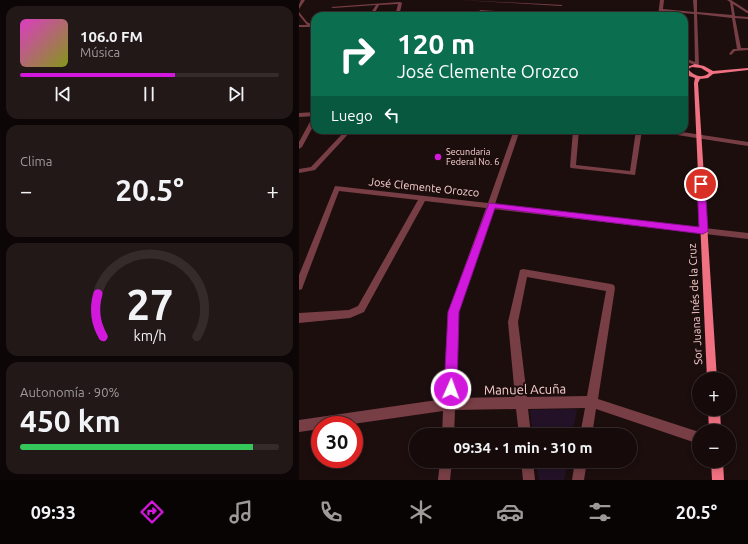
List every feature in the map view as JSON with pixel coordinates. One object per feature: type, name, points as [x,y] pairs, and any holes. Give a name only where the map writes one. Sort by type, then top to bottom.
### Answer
[{"type":"main road","points":[[688,67],[697,65],[707,68],[713,73]]},
{"type":"main road","points":[[688,74],[697,80],[708,77],[713,73],[748,69]]},
{"type":"main road","name":"Sor Juana Inés de la Cruz","points":[[697,80],[703,231],[712,372]]},
{"type":"main road","points":[[717,468],[718,480]]},
{"type":"street","points":[[299,8],[303,0]]},
{"type":"street","points":[[462,0],[488,0],[561,5]]},
{"type":"street","points":[[480,11],[488,0]]},
{"type":"street","points":[[558,10],[563,0]]},
{"type":"street","points":[[662,0],[661,10],[684,12]]},
{"type":"street","points":[[688,61],[697,65],[695,0]]},
{"type":"street","points":[[730,1],[748,12]]},
{"type":"street","points":[[730,1],[739,50]]},
{"type":"street","points":[[333,7],[401,2],[398,12]]},
{"type":"street","points":[[373,12],[378,4]]},
{"type":"street","points":[[736,5],[748,4]]},
{"type":"street","points":[[480,11],[494,12]]},
{"type":"street","points":[[688,12],[748,18]]},
{"type":"street","points":[[299,13],[306,23],[311,24]]},
{"type":"street","points":[[299,30],[300,26],[311,25]]},
{"type":"street","points":[[731,54],[734,50],[748,49]]},
{"type":"street","points":[[299,115],[311,114]]},
{"type":"street","points":[[299,147],[311,125]]},
{"type":"street","points":[[299,170],[313,169],[345,134]]},
{"type":"street","points":[[448,428],[453,312],[492,205],[516,134]]},
{"type":"street","points":[[576,134],[573,167],[633,173],[638,134]]},
{"type":"street","points":[[678,134],[748,144]]},
{"type":"street","name":"José Clemente Orozco","points":[[299,286],[337,188],[748,236]]},
{"type":"street","points":[[299,318],[350,314],[361,309],[422,199]]},
{"type":"street","points":[[524,428],[513,322],[523,273],[611,288],[587,428]]},
{"type":"street","name":"Manuel Acuña","points":[[299,426],[450,404],[591,402],[692,436]]},
{"type":"street","points":[[444,480],[445,468]]},
{"type":"street","points":[[528,468],[529,480]]},
{"type":"street","points":[[578,480],[580,468]]},
{"type":"shaded area","points":[[577,409],[573,428],[532,428],[530,410]]},
{"type":"shaded area","points":[[537,468],[567,468],[564,480],[539,480]]},
{"type":"place","name":"Secundaria Federal No. 6","points":[[438,157]]},
{"type":"route","points":[[451,389],[453,312],[492,205],[703,231],[701,184]]}]
